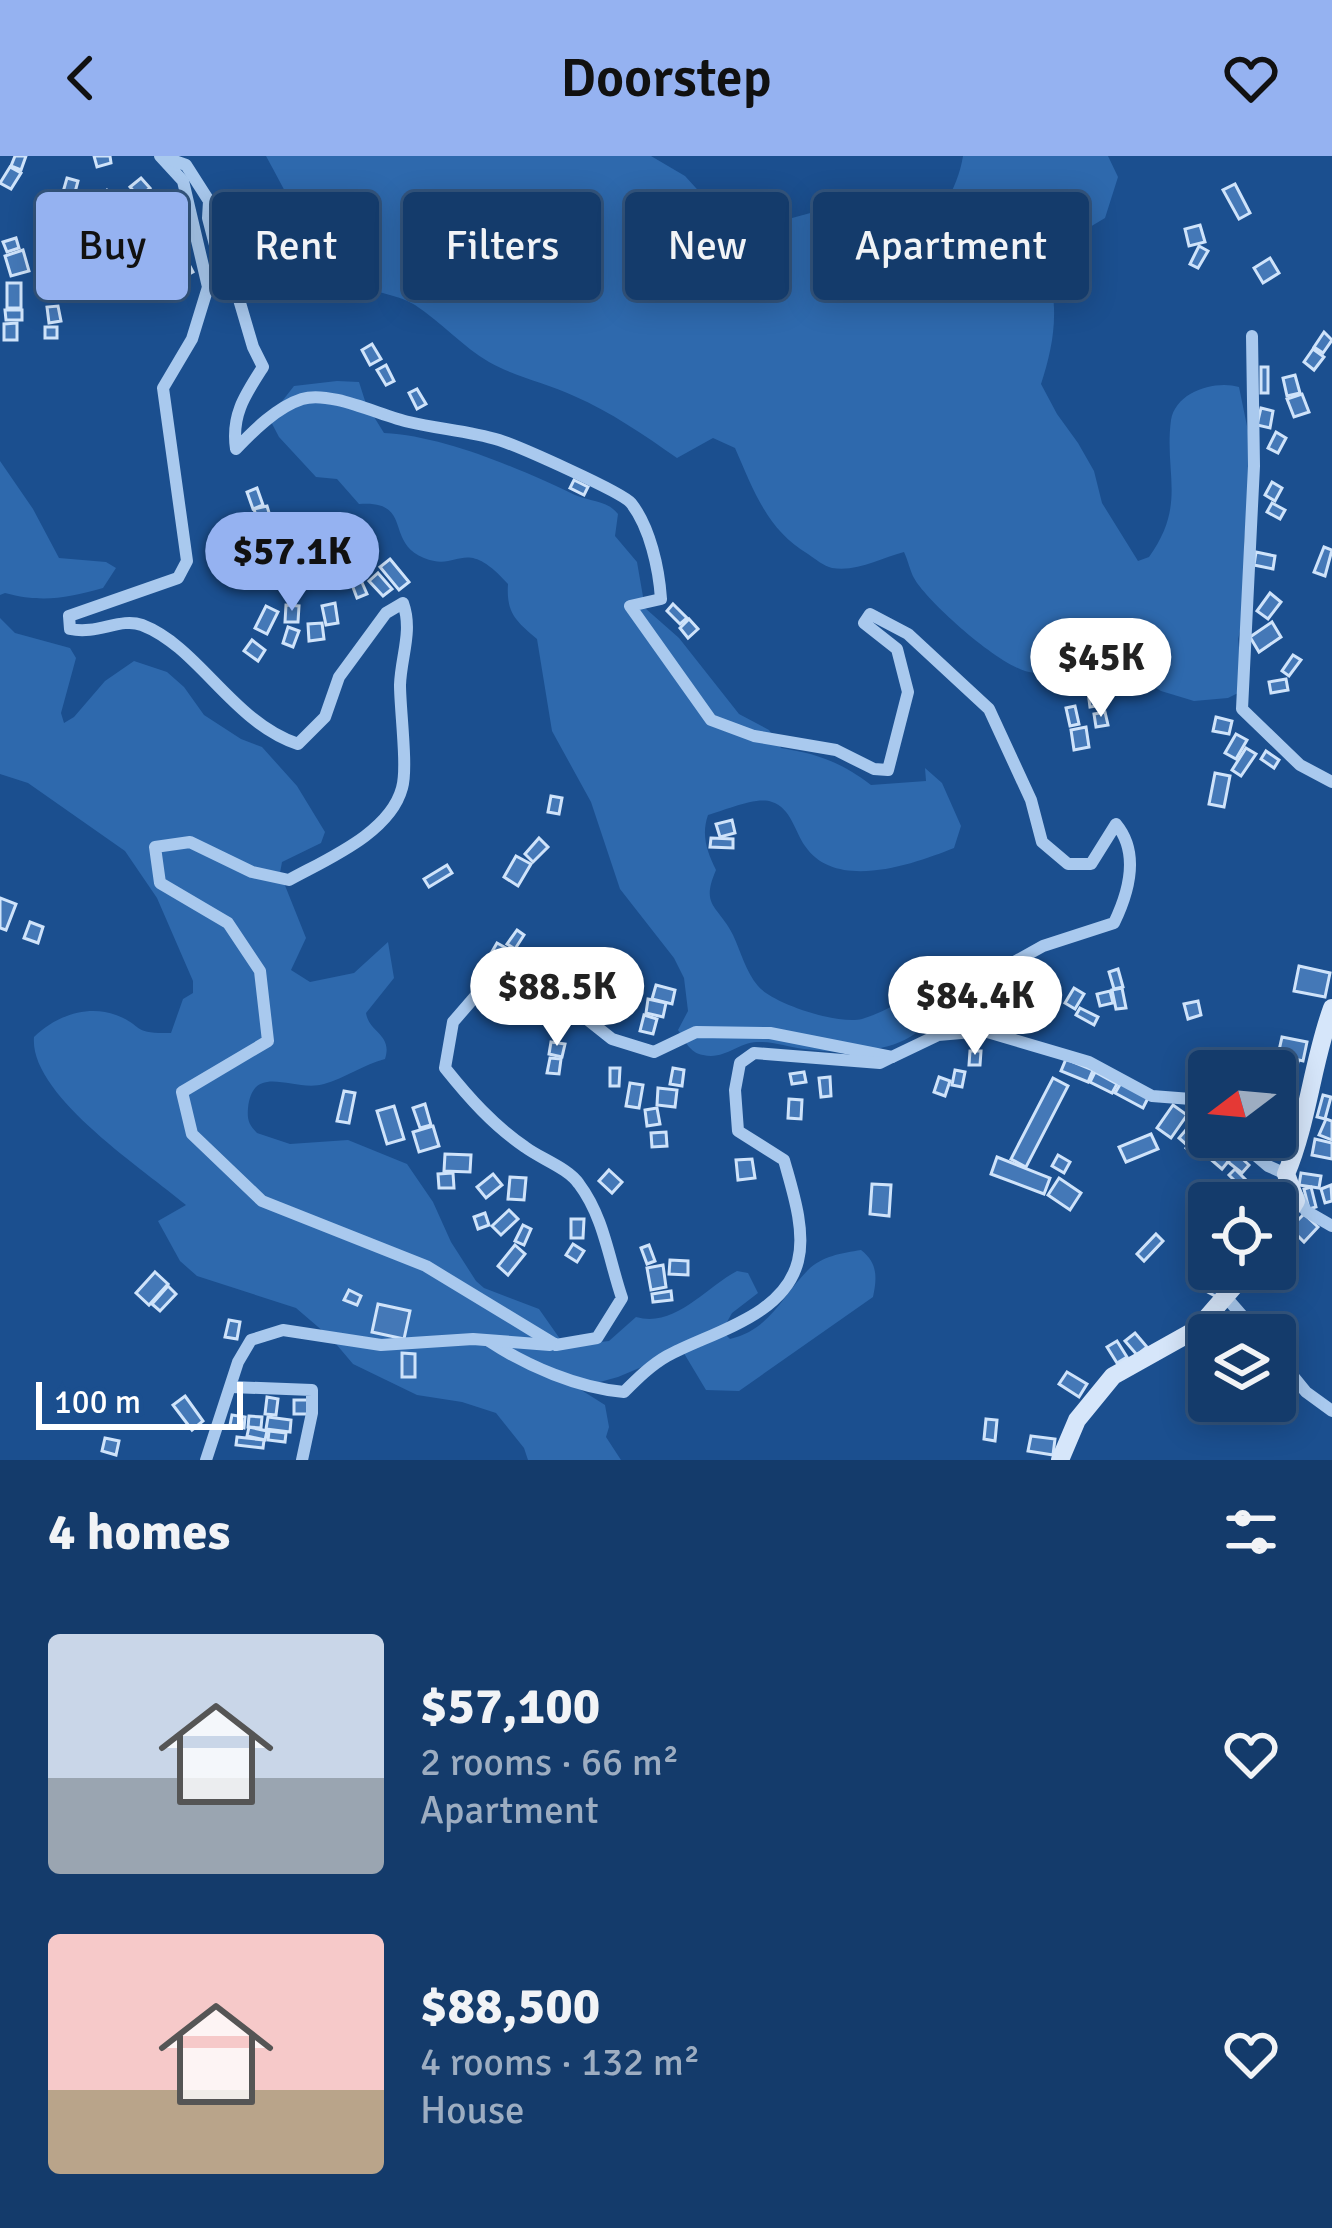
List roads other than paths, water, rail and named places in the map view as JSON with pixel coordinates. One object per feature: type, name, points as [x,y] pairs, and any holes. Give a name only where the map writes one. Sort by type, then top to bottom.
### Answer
[{"type":"street","points":[[160,156],[185,165],[209,201],[215,245],[228,262],[253,347],[261,358],[263,368],[232,425],[236,449],[256,429],[303,398],[326,399],[404,422],[496,439],[530,452],[617,491],[633,505],[659,570],[661,598],[630,606],[711,720],[754,736],[836,750],[874,769],[888,770],[908,692],[897,649],[864,623],[870,614],[908,634],[989,709],[1031,800],[1042,842],[1067,864],[1091,864],[1116,824],[1127,837],[1131,862],[1125,899],[1114,923],[1043,946],[1006,967],[997,1010],[984,1031]]},
{"type":"street","points":[[160,156],[183,181],[208,287],[192,339],[163,388],[187,561],[178,578],[69,616],[70,629],[92,634],[110,625],[138,623],[174,645],[224,696],[281,738],[298,744],[325,717],[339,677],[386,613],[404,603],[410,622],[400,672],[403,787],[384,820],[289,880],[252,872],[190,842],[154,847],[160,883],[228,923],[260,970],[268,1041],[182,1092],[192,1133],[262,1201],[426,1266],[556,1345]]},
{"type":"street","points":[[1252,336],[1254,466],[1242,709],[1300,765],[1332,782]]},
{"type":"street","points":[[206,1460],[238,1362],[251,1340],[284,1330],[381,1345],[489,1340],[556,1345],[597,1338],[622,1298],[603,1229],[578,1180],[524,1147],[478,1109],[445,1068],[453,1022],[479,992],[549,989],[612,1039],[654,1052],[696,1032],[752,1033],[828,1042],[892,1057]]},
{"type":"street","points":[[1289,1182],[1286,1174],[1299,1143],[1304,1106],[1331,1013]]},
{"type":"street","points":[[489,1340],[572,1380],[624,1392],[663,1358],[747,1318],[788,1284],[799,1258],[793,1194],[784,1160],[738,1131],[735,1090],[740,1063],[754,1053],[880,1063],[938,1034],[984,1031],[1089,1063],[1152,1096],[1188,1099]]},
{"type":"street","points":[[1259,1158],[1286,1174],[1306,1211],[1332,1226]]},
{"type":"street","points":[[1060,1460],[1077,1420],[1113,1376],[1197,1329],[1231,1290]]},
{"type":"street","points":[[1226,1296],[1241,1314]]},
{"type":"street","points":[[1296,1380],[1332,1411]]},
{"type":"street","points":[[231,1387],[312,1390],[302,1460]]}]
